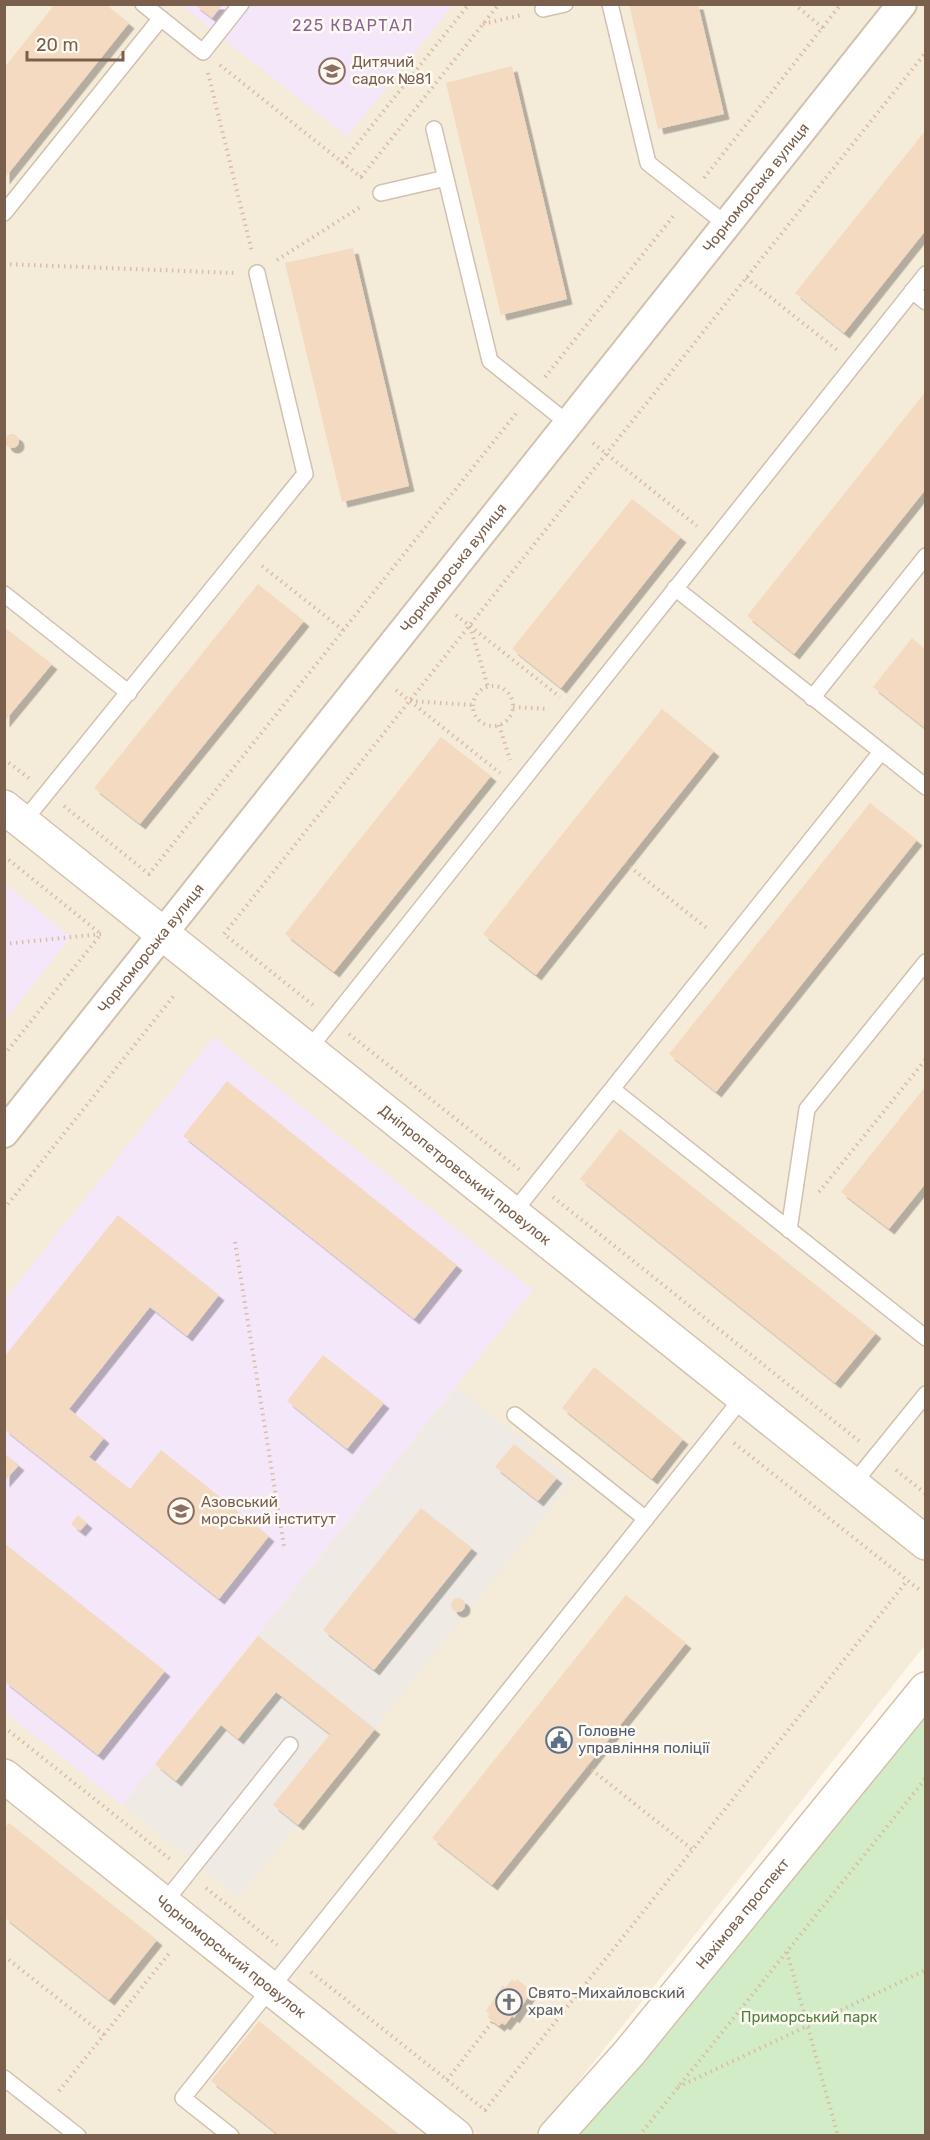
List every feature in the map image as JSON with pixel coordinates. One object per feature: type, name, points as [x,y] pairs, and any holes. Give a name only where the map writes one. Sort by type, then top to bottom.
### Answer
[{"type":"main road","name":"Дніпропетровський провулок","points":[[14,815],[926,1543]]},
{"type":"main road","name":"Нахімова проспект","points":[[555,2136],[629,2053],[926,1689]]},
{"type":"main road","name":"Чорноморський провулок","points":[[4,1776],[456,2136]]},
{"type":"street","name":"Чорноморська вулиця","points":[[4,1133],[902,4]]},
{"type":"lane","points":[[144,4],[203,52],[241,4]]},
{"type":"lane","points":[[543,9],[564,4]]},
{"type":"lane","points":[[610,4],[648,163],[727,225]]},
{"type":"lane","points":[[4,213],[160,18]]},
{"type":"lane","points":[[434,129],[490,361],[568,424]]},
{"type":"lane","points":[[381,193],[446,178]]},
{"type":"lane","points":[[14,815],[47,793],[304,474],[257,273]]},
{"type":"lane","points":[[308,1050],[926,274]]},
{"type":"lane","points":[[912,291],[926,302]]},
{"type":"lane","points":[[812,698],[926,555]]},
{"type":"lane","points":[[675,588],[926,787]]},
{"type":"lane","points":[[4,594],[129,693]]},
{"type":"lane","points":[[513,1213],[881,752]]},
{"type":"lane","points":[[789,1230],[807,1109],[926,962]]},
{"type":"lane","points":[[612,1089],[926,1338]]},
{"type":"lane","points":[[853,1485],[926,1394]]},
{"type":"lane","points":[[231,2136],[183,2098],[743,1397]]},
{"type":"lane","points":[[514,1415],[646,1519]]},
{"type":"lane","points":[[164,1903],[290,1745]]},
{"type":"lane","points":[[4,2078],[78,2136]]},
{"type":"path","points":[[342,163],[469,4]]},
{"type":"path","points":[[361,177],[499,4]]},
{"type":"path","points":[[794,4],[823,28]]},
{"type":"path","points":[[4,759],[149,874],[842,4]]},
{"type":"path","points":[[483,24],[543,9]]},
{"type":"path","points":[[4,264],[257,273],[381,193],[203,52]]},
{"type":"path","points":[[203,52],[257,273]]},
{"type":"path","points":[[926,52],[224,934],[926,1494]]},
{"type":"path","points":[[746,278],[854,363]]},
{"type":"path","points":[[568,424],[714,539]]},
{"type":"path","points":[[243,550],[343,630]]},
{"type":"path","points":[[432,596],[577,711]]},
{"type":"path","points":[[469,626],[488,687]]},
{"type":"path","points":[[372,671],[518,786]]},
{"type":"path","points":[[488,687],[500,687],[510,695],[513,707],[509,718],[499,725],[487,724],[477,717],[473,705],[477,693],[488,687]]},
{"type":"path","points":[[410,701],[473,705]]},
{"type":"path","points":[[4,856],[101,933]]},
{"type":"path","points":[[625,863],[728,944]]},
{"type":"path","points":[[4,944],[101,933]]},
{"type":"path","points":[[4,1055],[101,933]]},
{"type":"path","points":[[4,1209],[176,993]]},
{"type":"path","points":[[789,1230],[926,1059]]},
{"type":"path","points":[[235,1242],[284,1546]]},
{"type":"path","points":[[717,1430],[921,1592]]},
{"type":"path","points":[[4,1727],[485,2110],[908,1581]]},
{"type":"path","points":[[587,1766],[693,1850]]},
{"type":"path","points":[[639,2136],[926,1778]]},
{"type":"path","points":[[45,2109],[177,1944]]},
{"type":"path","points":[[787,1951],[838,2136]]},
{"type":"path","points":[[4,1956],[104,2035]]},
{"type":"path","points":[[677,2088],[926,1970]]},
{"type":"path","points":[[447,2080],[493,2022]]},
{"type":"shaded area","points":[[4,5],[925,5],[925,1645],[536,2135],[478,2135],[5,1758]]},
{"type":"shaded area","name":"Дитячий садок №81","points":[[181,5],[453,5],[347,137]]},
{"type":"shaded area","points":[[5,884],[71,937],[5,1020]]},
{"type":"shaded area","name":"Азовський морський інститут","points":[[214,1037],[533,1290],[122,1805],[5,1712],[4,1300]]},
{"type":"shaded area","points":[[457,1387],[574,1480],[239,1898],[122,1805]]},
{"type":"shaded area","points":[[5,1791],[436,2135],[5,2135]]},
{"type":"green space","name":"Приморський парк","points":[[925,1686],[925,2135],[565,2135]]},
{"type":"building","points":[[55,4],[105,4],[129,23],[4,179],[4,68]]},
{"type":"building","points":[[194,4],[223,4],[212,18]]},
{"type":"building","points":[[629,4],[698,4],[724,114],[658,129]]},
{"type":"building","points":[[512,66],[567,299],[501,315],[446,83]]},
{"type":"building","points":[[926,130],[926,230],[844,333],[795,293]]},
{"type":"building","points":[[353,248],[409,486],[342,502],[285,263]]},
{"type":"building","points":[[926,391],[926,489],[794,654],[747,616]]},
{"type":"building","points":[[12,434],[17,436],[19,441],[17,446],[12,448],[7,446],[5,441],[7,436]]},
{"type":"building","points":[[632,499],[681,537],[561,688],[512,649]]},
{"type":"building","points":[[258,584],[304,621],[140,824],[94,788]]},
{"type":"building","points":[[4,627],[52,664],[4,722]]},
{"type":"building","points":[[912,638],[926,650],[926,729],[873,687]]},
{"type":"building","points":[[662,709],[714,751],[536,975],[483,934]]},
{"type":"building","points":[[441,737],[491,776],[334,972],[285,934]]},
{"type":"building","points":[[870,803],[917,840],[716,1092],[669,1054]]},
{"type":"building","points":[[227,1081],[457,1265],[414,1319],[183,1136]]},
{"type":"building","points":[[926,1086],[926,1183],[889,1229],[841,1192]]},
{"type":"building","points":[[620,1129],[876,1333],[835,1383],[580,1179]]},
{"type":"building","points":[[118,1215],[219,1295],[187,1336],[150,1307],[69,1409],[104,1438],[89,1457],[130,1489],[161,1450],[269,1536],[219,1599],[4,1429],[4,1357]]},
{"type":"building","points":[[323,1355],[384,1403],[347,1449],[287,1401]]},
{"type":"building","points":[[594,1367],[683,1439],[652,1479],[562,1408]]},
{"type":"building","points":[[514,1444],[557,1478],[538,1501],[495,1467]]},
{"type":"building","points":[[4,1453],[19,1465],[4,1482]]},
{"type":"building","points":[[421,1508],[472,1548],[374,1670],[323,1630]]},
{"type":"building","points":[[78,1515],[87,1523],[80,1531],[71,1524]]},
{"type":"building","points":[[4,1543],[165,1671],[98,1755],[4,1681]]},
{"type":"building","points":[[626,1595],[686,1643],[492,1885],[432,1838]]},
{"type":"building","points":[[458,1598],[463,1600],[465,1605],[463,1610],[458,1612],[453,1610],[451,1605],[453,1600]]},
{"type":"building","points":[[258,1636],[375,1729],[298,1825],[273,1805],[330,1734],[276,1692],[238,1739],[221,1725],[176,1781],[155,1764]]},
{"type":"building","points":[[9,1823],[157,1940],[109,2000],[4,1917],[4,1828]]},
{"type":"building","name":"Свято-Михайловский храм","points":[[512,1979],[515,1982],[517,1979],[529,1989],[527,1991],[530,1994],[514,2018],[512,2016],[505,2025],[502,2023],[499,2026],[487,2017],[490,2014],[486,2011],[503,1985],[505,1988]]},
{"type":"building","points":[[259,2021],[401,2136],[280,2136],[211,2081]]},
{"type":"place","name":"Дитячий садок №81","points":[[332,71]]},
{"type":"place","name":"Азовський морський інститут","points":[[181,1511]]},
{"type":"place","name":"Головне управління поліції","points":[[559,1740]]},
{"type":"place","name":"Свято-Михайловский храм","points":[[509,2002]]},
{"type":"district","name":"225 КВАРТАЛ","points":[[353,25]]}]
